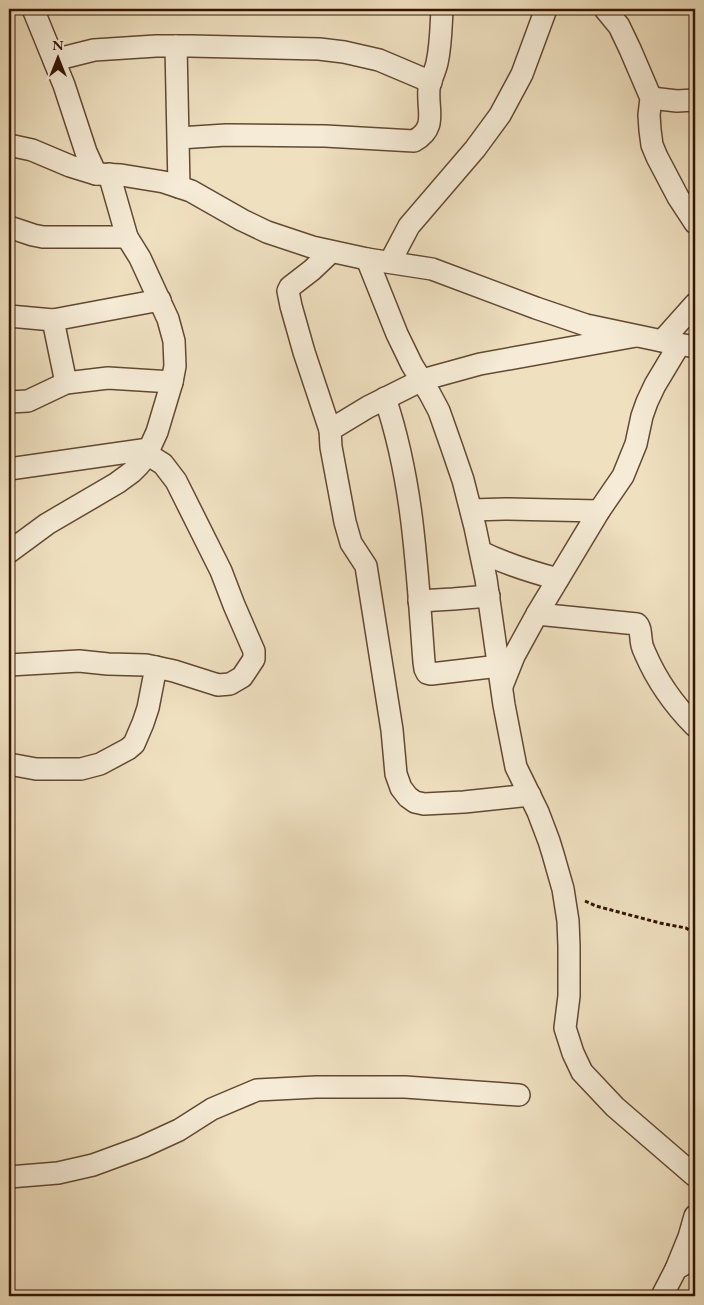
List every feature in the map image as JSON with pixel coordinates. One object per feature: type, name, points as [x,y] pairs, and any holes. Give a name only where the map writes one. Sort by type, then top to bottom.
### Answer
[{"type":"street","points":[[9,552],[47,524],[117,483],[132,472],[148,452],[157,432],[172,382],[174,366],[174,342],[168,319],[140,258],[127,237],[102,174],[86,152],[67,94],[32,9]]},
{"type":"street","points":[[179,138],[226,134],[325,136],[414,141],[424,134],[429,124],[429,88],[435,72],[441,39],[442,9]]},
{"type":"street","points":[[390,262],[409,226],[476,149],[500,114],[522,74],[546,9]]},
{"type":"street","points":[[605,9],[619,26],[651,98],[649,115],[652,144],[657,157],[678,197],[695,223]]},
{"type":"street","points":[[54,60],[94,50],[176,46],[319,49],[344,52],[378,60],[431,82]]},
{"type":"street","points":[[176,46],[179,187]]},
{"type":"street","points":[[651,98],[678,102],[695,100]]},
{"type":"street","points":[[9,145],[32,150],[70,166],[102,174],[164,182],[191,191],[267,232],[312,247],[367,259],[432,269],[503,296],[586,324],[679,344]]},
{"type":"street","points":[[9,227],[43,237],[127,237]]},
{"type":"street","points":[[332,252],[290,287],[288,291],[304,352],[330,430],[345,522],[351,543],[366,566],[392,730],[396,774],[401,788],[415,802],[424,804],[530,795]]},
{"type":"street","points":[[367,259],[396,334],[422,380],[448,436],[471,510],[489,596],[495,647],[516,767],[530,795],[553,854],[563,889],[568,921],[569,946],[569,996],[565,1028],[567,1037],[582,1072],[615,1107],[695,1176]]},
{"type":"street","points":[[9,316],[52,320],[160,300]]},
{"type":"street","points":[[500,676],[514,656],[598,511],[623,476],[636,444],[647,402],[655,384],[679,344],[695,304]]},
{"type":"street","points":[[52,320],[66,383]]},
{"type":"street","points":[[330,430],[368,407],[422,380],[512,357],[636,336]]},
{"type":"street","points":[[9,402],[28,401],[66,383],[108,378],[172,382]]},
{"type":"street","points":[[385,398],[398,440],[415,540],[425,669],[427,673],[500,676]]},
{"type":"street","points":[[9,469],[148,452]]},
{"type":"street","points":[[9,665],[79,661],[146,665],[211,684],[230,684],[242,677],[254,659],[254,651],[221,571],[176,482],[163,464],[148,452]]},
{"type":"street","points":[[471,510],[598,511]]},
{"type":"street","points":[[481,552],[521,569],[558,579]]},
{"type":"street","points":[[419,601],[489,596]]},
{"type":"street","points":[[537,614],[637,624],[640,629],[640,638],[645,652],[657,677],[678,708],[695,726]]},
{"type":"street","points":[[9,764],[36,769],[81,769],[100,764],[128,749],[134,744],[143,723],[156,667]]},
{"type":"street","points":[[9,1177],[58,1174],[93,1165],[142,1147],[179,1130],[212,1109],[257,1090],[316,1087],[392,1087],[519,1095]]},
{"type":"street","points":[[662,1296],[676,1269],[695,1216]]},
{"type":"street","points":[[676,1269],[695,1257]]},
{"type":"path","points":[[563,889],[596,906],[660,924],[686,928],[695,934]]}]
